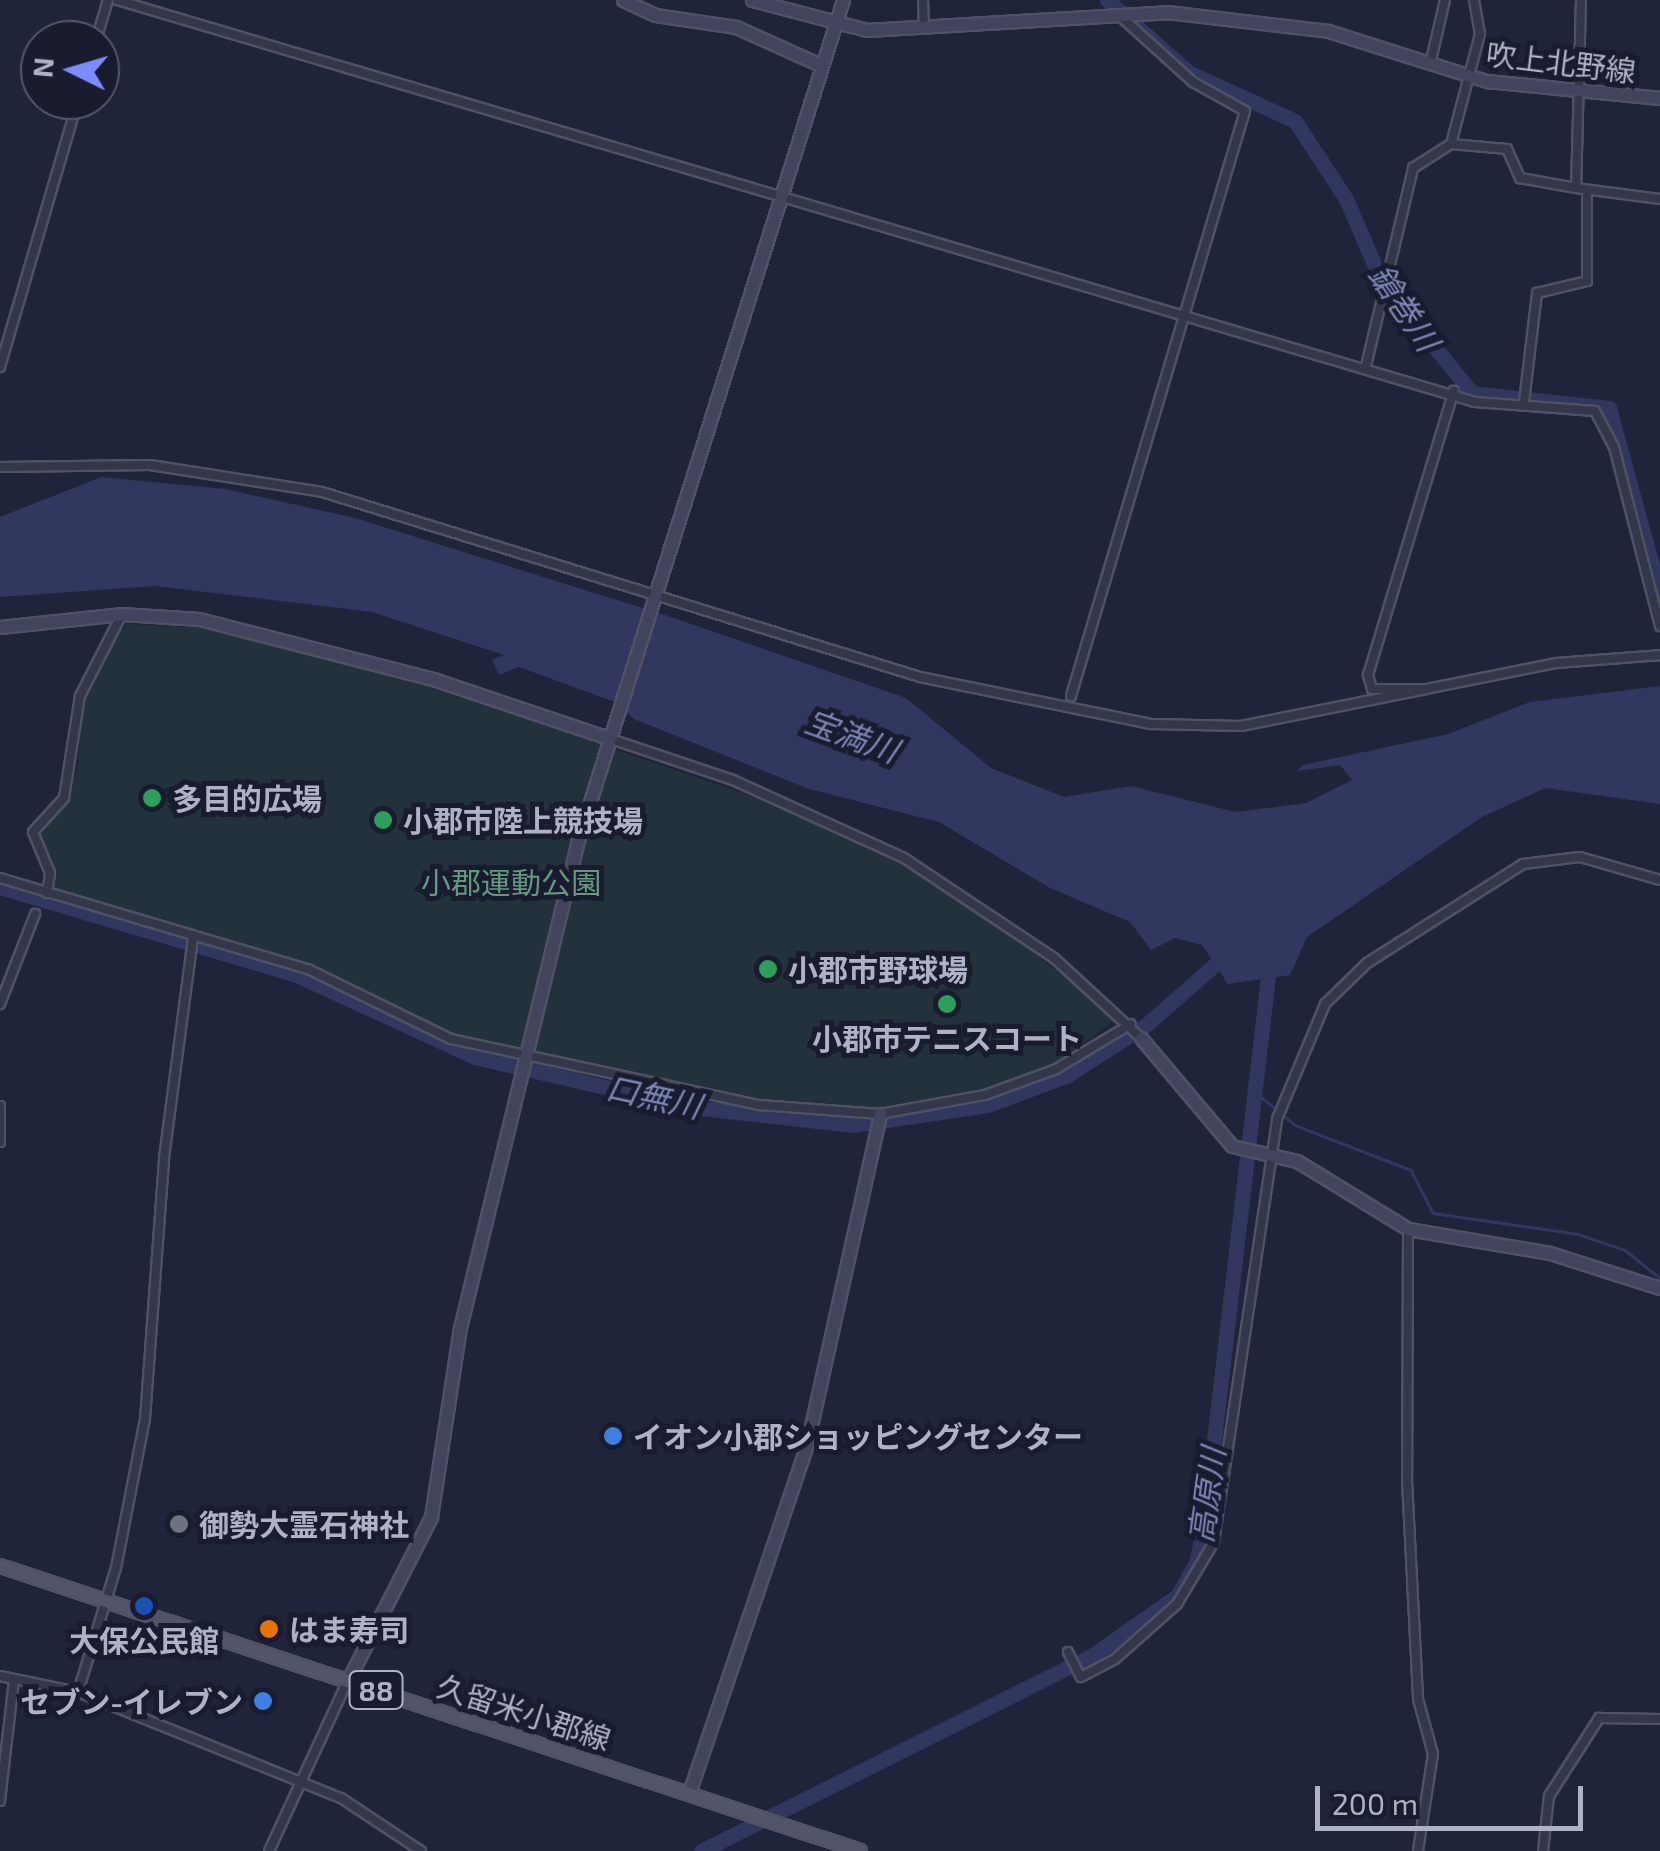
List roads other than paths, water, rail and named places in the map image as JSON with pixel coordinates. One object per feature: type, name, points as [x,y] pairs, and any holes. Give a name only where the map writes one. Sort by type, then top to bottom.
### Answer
[{"type":"main road","name":"久留米小郡線","points":[[0,1566],[853,1850]]},
{"type":"street","points":[[117,0],[1454,391],[1474,402],[1524,402],[1602,418],[1660,626]]},
{"type":"street","points":[[624,0],[654,15],[736,28],[820,65]]},
{"type":"street","name":"吹上北野線","points":[[752,0],[832,27],[924,28],[1119,13],[1328,31],[1432,56],[1465,75],[1660,98]]},
{"type":"street","points":[[269,1851],[296,1780],[438,1492],[460,1328],[524,1058],[610,733],[658,596],[779,194],[843,0]]},
{"type":"street","points":[[923,0],[924,28]]},
{"type":"street","points":[[1432,56],[1446,0]]},
{"type":"street","points":[[1450,144],[1465,75],[1480,34],[1474,0]]},
{"type":"street","points":[[1576,188],[1580,0]]},
{"type":"street","points":[[1070,696],[1245,111],[1193,82],[1119,13]]},
{"type":"street","points":[[0,368],[72,120]]},
{"type":"street","points":[[1366,366],[1413,168],[1450,144],[1507,150],[1520,178],[1576,188],[1587,196],[1660,199]]},
{"type":"street","points":[[1524,402],[1537,293],[1587,281],[1587,196]]},
{"type":"street","points":[[1427,690],[1372,689],[1368,675],[1454,391]]},
{"type":"street","points":[[0,467],[150,464],[267,480],[953,686],[1152,724],[1241,726],[1557,663],[1660,655]]},
{"type":"street","points":[[47,893],[50,873],[33,832],[64,798],[80,696],[122,614]]},
{"type":"street","points":[[0,628],[122,614],[198,619],[610,733],[733,780],[904,858],[1054,958],[1130,1024],[1238,1147],[1269,1152],[1408,1229],[1550,1254],[1660,1288]]},
{"type":"street","points":[[1068,1653],[1080,1675],[1159,1623],[1214,1542],[1269,1152],[1320,1015],[1367,963],[1524,864],[1580,857],[1660,880]]},
{"type":"street","points":[[0,878],[310,970],[417,1025],[524,1058],[760,1105],[880,1114],[985,1096],[1056,1069],[1130,1024]]},
{"type":"street","points":[[0,1004],[36,914]]},
{"type":"street","points":[[78,1692],[106,1603],[146,1419],[164,1158],[194,938]]},
{"type":"street","points":[[0,1106],[0,1142]]},
{"type":"street","points":[[689,1794],[807,1444],[880,1114]]},
{"type":"street","points":[[1408,1229],[1403,1384],[1412,1592],[1418,1699],[1433,1754],[1418,1851]]},
{"type":"street","points":[[0,1676],[78,1692],[296,1780],[421,1851]]},
{"type":"street","points":[[0,1802],[14,1680]]},
{"type":"street","points":[[1543,1851],[1549,1796],[1599,1718],[1660,1718]]},
{"type":"water","name":"宝満川","points":[[101,477],[225,489],[355,518],[668,616],[906,698],[991,768],[1064,797],[1131,786],[1236,812],[1306,803],[1352,780],[1340,765],[1297,771],[1303,765],[1448,734],[1530,702],[1660,686],[1660,804],[1545,788],[1482,817],[1307,937],[1290,975],[1228,984],[1202,945],[1175,938],[1151,950],[1130,922],[1050,888],[939,822],[809,789],[634,719],[615,702],[519,667],[499,675],[492,660],[504,655],[372,612],[155,586],[0,597],[0,517]]},
{"type":"waterway","name":"鎗巻川","points":[[1107,0],[1188,72],[1295,121],[1346,199],[1382,282],[1472,393],[1609,408],[1660,594]]},
{"type":"waterway","name":"口無川","points":[[0,887],[294,974],[475,1057],[692,1107],[853,1125],[988,1105],[1066,1076],[1146,1025],[1228,953]]},
{"type":"waterway","name":"高原川","points":[[701,1851],[1093,1655],[1178,1595],[1197,1561],[1206,1508],[1270,960]]},
{"type":"waterway","points":[[1260,1096],[1295,1125],[1411,1170],[1433,1213],[1578,1234],[1625,1250],[1660,1278]]},
{"type":"place","name":"多目的広場","points":[[152,798]]},
{"type":"place","name":"小郡市陸上競技場","points":[[383,820]]},
{"type":"place","name":"小郡市野球場","points":[[768,969]]},
{"type":"place","name":"小郡市テニスコート","points":[[947,1004]]},
{"type":"place","name":"イオン小郡ショッピングセンター","points":[[613,1436]]},
{"type":"place","name":"御勢大霊石神社","points":[[179,1524]]},
{"type":"place","name":"大保公民館","points":[[144,1606]]},
{"type":"place","name":"はま寿司","points":[[269,1629]]},
{"type":"place","name":"セブン-イレブン","points":[[263,1701]]},
{"type":"park label","name":"小郡運動公園","points":[[511,882]]}]
